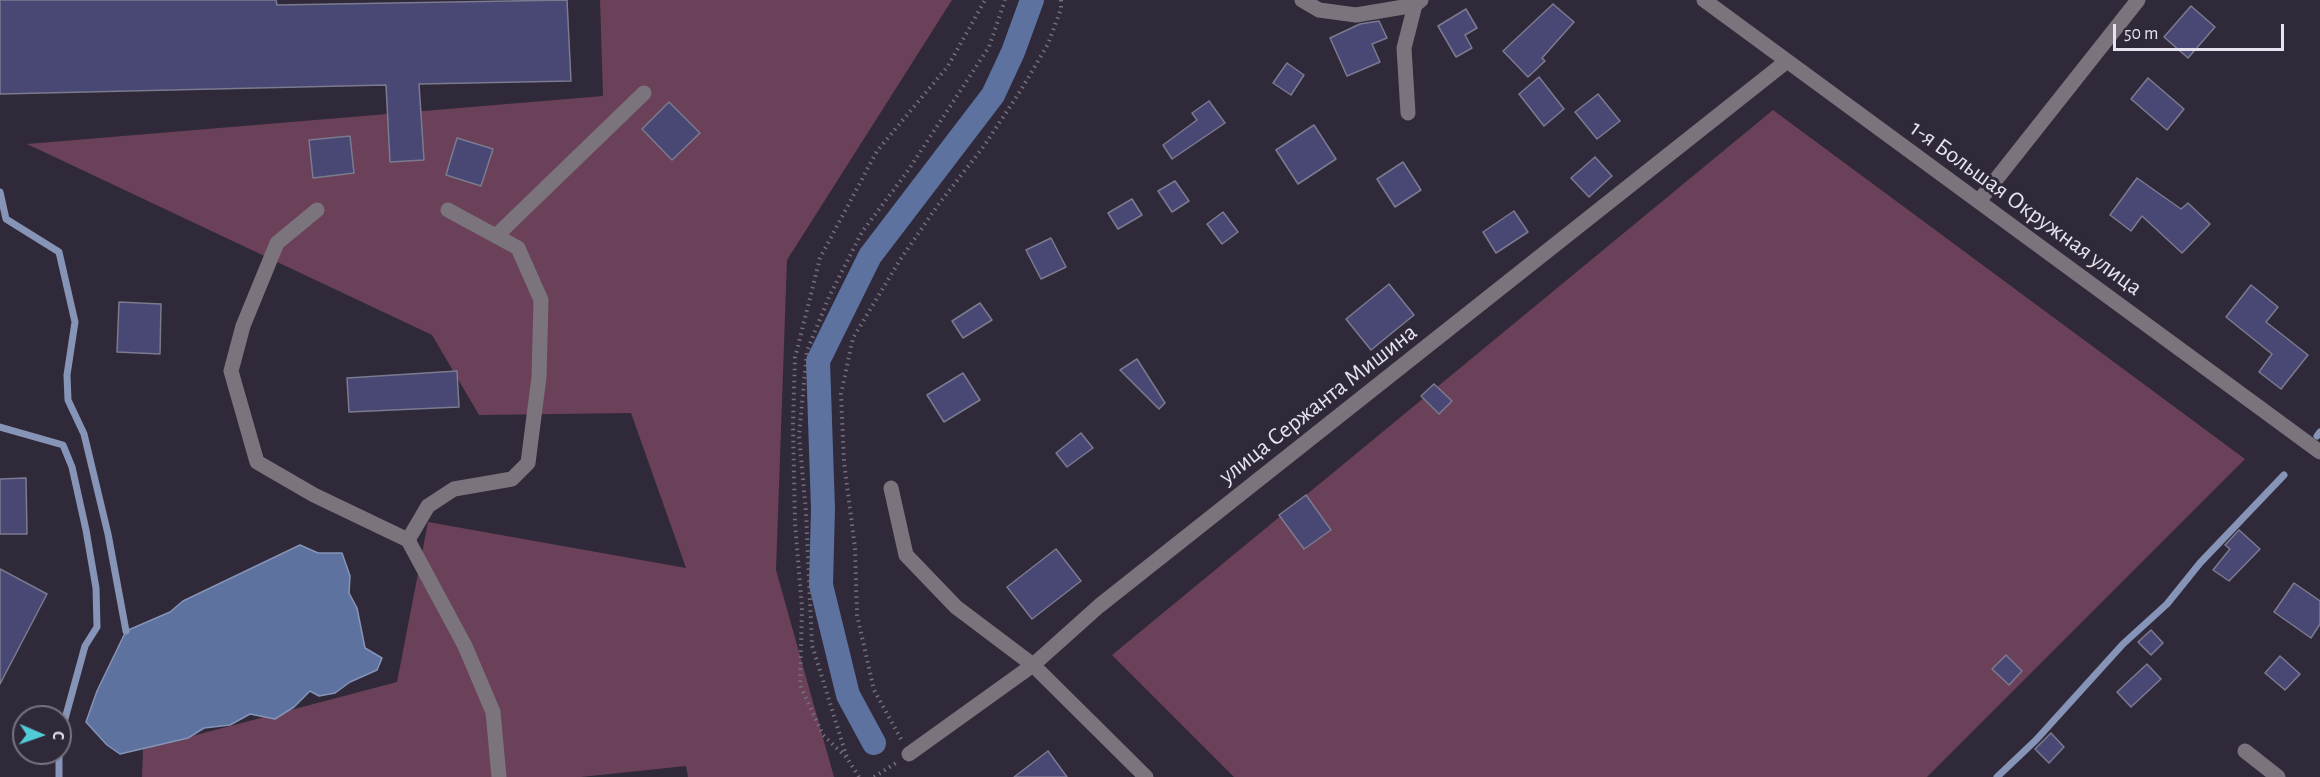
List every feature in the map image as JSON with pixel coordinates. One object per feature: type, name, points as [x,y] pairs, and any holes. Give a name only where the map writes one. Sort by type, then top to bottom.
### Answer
[{"type":"street","points":[[1302,0],[1319,10],[1356,15],[1418,2],[1404,48],[1408,113]]},
{"type":"street","name":"1-я Большая Окружная улица","points":[[1704,0],[2320,452]]},
{"type":"street","points":[[1979,201],[2138,0]]},
{"type":"street","name":"улица Сержанта Мишина","points":[[909,754],[1033,665],[1099,606],[1787,61]]},
{"type":"street","points":[[496,236],[644,93]]},
{"type":"street","points":[[317,210],[277,243],[243,326],[231,371],[257,462],[314,495],[408,540],[465,646],[493,712],[499,777]]},
{"type":"street","points":[[408,540],[428,506],[454,489],[512,479],[528,463],[538,377],[541,300],[518,248],[448,210]]},
{"type":"street","points":[[891,488],[906,555],[956,607],[1033,665],[1146,777]]},
{"type":"street","points":[[2245,751],[2278,777]]},
{"type":"path","points":[[859,777],[847,758],[823,735],[800,685],[802,608],[795,524],[793,424],[795,358],[820,258],[872,160],[948,66],[985,0]]},
{"type":"path","points":[[847,758],[812,645],[806,512],[799,436],[807,351],[829,297],[862,232],[907,172],[988,47],[1005,0]]},
{"type":"path","points":[[874,777],[909,754],[874,690],[857,615],[855,548],[844,462],[841,394],[853,338],[900,260],[938,205],[984,146],[1021,90],[1048,44],[1061,9],[1061,0]]},
{"type":"shaded area","points":[[600,0],[952,0],[787,260],[776,570],[834,777],[688,777],[686,766],[581,777],[142,777],[143,749],[397,682],[428,522],[686,568],[631,413],[479,415],[432,335],[27,144],[603,96]]},
{"type":"shaded area","points":[[1773,110],[2245,459],[1927,777],[1234,777],[1112,655]]},
{"type":"water","points":[[300,545],[318,553],[342,553],[350,576],[349,593],[357,608],[365,648],[382,658],[377,670],[350,682],[335,693],[319,696],[310,691],[294,707],[275,719],[250,714],[230,725],[204,728],[188,738],[120,754],[107,745],[86,722],[97,691],[126,631],[170,612],[183,601]]},
{"type":"building","points":[[0,0],[276,0],[277,5],[567,0],[571,81],[419,84],[424,160],[390,162],[386,85],[0,94]]},
{"type":"building","points":[[1553,4],[1574,22],[1542,58],[1545,61],[1528,77],[1503,51]]},
{"type":"building","points":[[2191,6],[2215,27],[2188,58],[2164,37]]},
{"type":"building","points":[[1466,9],[1477,28],[1465,35],[1472,48],[1456,57],[1438,26]]},
{"type":"building","points":[[1379,21],[1387,38],[1372,44],[1380,62],[1347,76],[1330,38],[1360,24]]},
{"type":"building","points":[[1287,63],[1304,75],[1291,95],[1273,83]]},
{"type":"building","points":[[1539,77],[1564,109],[1544,126],[1519,94]]},
{"type":"building","points":[[2148,78],[2184,109],[2167,130],[2131,99]]},
{"type":"building","points":[[1598,94],[1620,121],[1597,139],[1575,112]]},
{"type":"building","points":[[1209,101],[1225,123],[1172,159],[1163,145],[1197,120],[1192,113]]},
{"type":"building","points":[[669,102],[700,133],[672,160],[642,129]]},
{"type":"building","points":[[1314,125],[1336,159],[1298,184],[1276,150]]},
{"type":"building","points":[[350,136],[354,173],[313,178],[309,140]]},
{"type":"building","points":[[457,138],[493,149],[481,186],[446,175]]},
{"type":"building","points":[[1595,157],[1612,176],[1589,197],[1571,178]]},
{"type":"building","points":[[1403,162],[1421,190],[1395,207],[1377,179]]},
{"type":"building","points":[[2137,178],[2181,209],[2188,203],[2210,224],[2182,253],[2142,216],[2131,231],[2110,215]]},
{"type":"building","points":[[1175,181],[1189,201],[1172,212],[1158,191]]},
{"type":"building","points":[[1132,199],[1142,215],[1118,229],[1108,213]]},
{"type":"building","points":[[1514,211],[1528,232],[1496,253],[1483,232]]},
{"type":"building","points":[[1223,212],[1238,232],[1222,244],[1207,224]]},
{"type":"building","points":[[1051,238],[1066,267],[1041,279],[1026,250]]},
{"type":"building","points":[[1389,284],[1414,315],[1371,350],[1346,319]]},
{"type":"building","points":[[2251,285],[2278,307],[2266,322],[2308,355],[2281,389],[2259,372],[2272,354],[2226,317]]},
{"type":"building","points":[[119,302],[161,304],[160,354],[117,352]]},
{"type":"building","points":[[980,303],[992,320],[963,338],[952,321]]},
{"type":"building","points":[[1137,359],[1165,403],[1159,409],[1120,370]]},
{"type":"building","points":[[457,371],[459,407],[349,412],[347,378]]},
{"type":"building","points":[[963,373],[980,400],[944,422],[927,395]]},
{"type":"building","points":[[1434,384],[1452,401],[1439,414],[1421,396]]},
{"type":"building","points":[[1081,433],[1093,448],[1067,467],[1056,453]]},
{"type":"building","points":[[26,478],[27,534],[0,534],[0,479]]},
{"type":"building","points":[[1306,495],[1331,530],[1304,549],[1279,515]]},
{"type":"building","points":[[2239,530],[2260,549],[2229,581],[2213,570],[2230,549],[2225,545]]},
{"type":"building","points":[[1056,549],[1081,581],[1032,619],[1007,587]]},
{"type":"building","points":[[0,569],[47,594],[0,684]]},
{"type":"building","points":[[2294,583],[2320,601],[2320,624],[2311,638],[2274,612]]},
{"type":"building","points":[[2151,630],[2163,643],[2151,655],[2138,642]]},
{"type":"building","points":[[2006,655],[2022,671],[2009,685],[1992,669]]},
{"type":"building","points":[[2280,656],[2300,674],[2285,690],[2265,673]]},
{"type":"building","points":[[2147,664],[2161,679],[2131,707],[2117,692]]},
{"type":"building","points":[[2051,733],[2064,747],[2049,763],[2035,749]]},
{"type":"building","points":[[1048,751],[1067,777],[1014,777]]},
{"type":"waterway","points":[[874,743],[848,695],[821,585],[823,509],[818,361],[870,256],[993,95],[1013,52],[1032,0]]},
{"type":"waterway","points":[[0,192],[6,219],[59,252],[75,322],[67,375],[68,400],[84,434],[108,534],[126,631]]},
{"type":"waterway","points":[[0,427],[63,445],[72,467],[96,588],[97,627],[85,646],[69,705]]},
{"type":"waterway","points":[[2317,436],[2320,432]]},
{"type":"waterway","points":[[1997,777],[2036,740],[2123,644],[2167,604],[2200,563],[2284,475]]},
{"type":"waterway","points":[[59,765],[59,777]]}]
